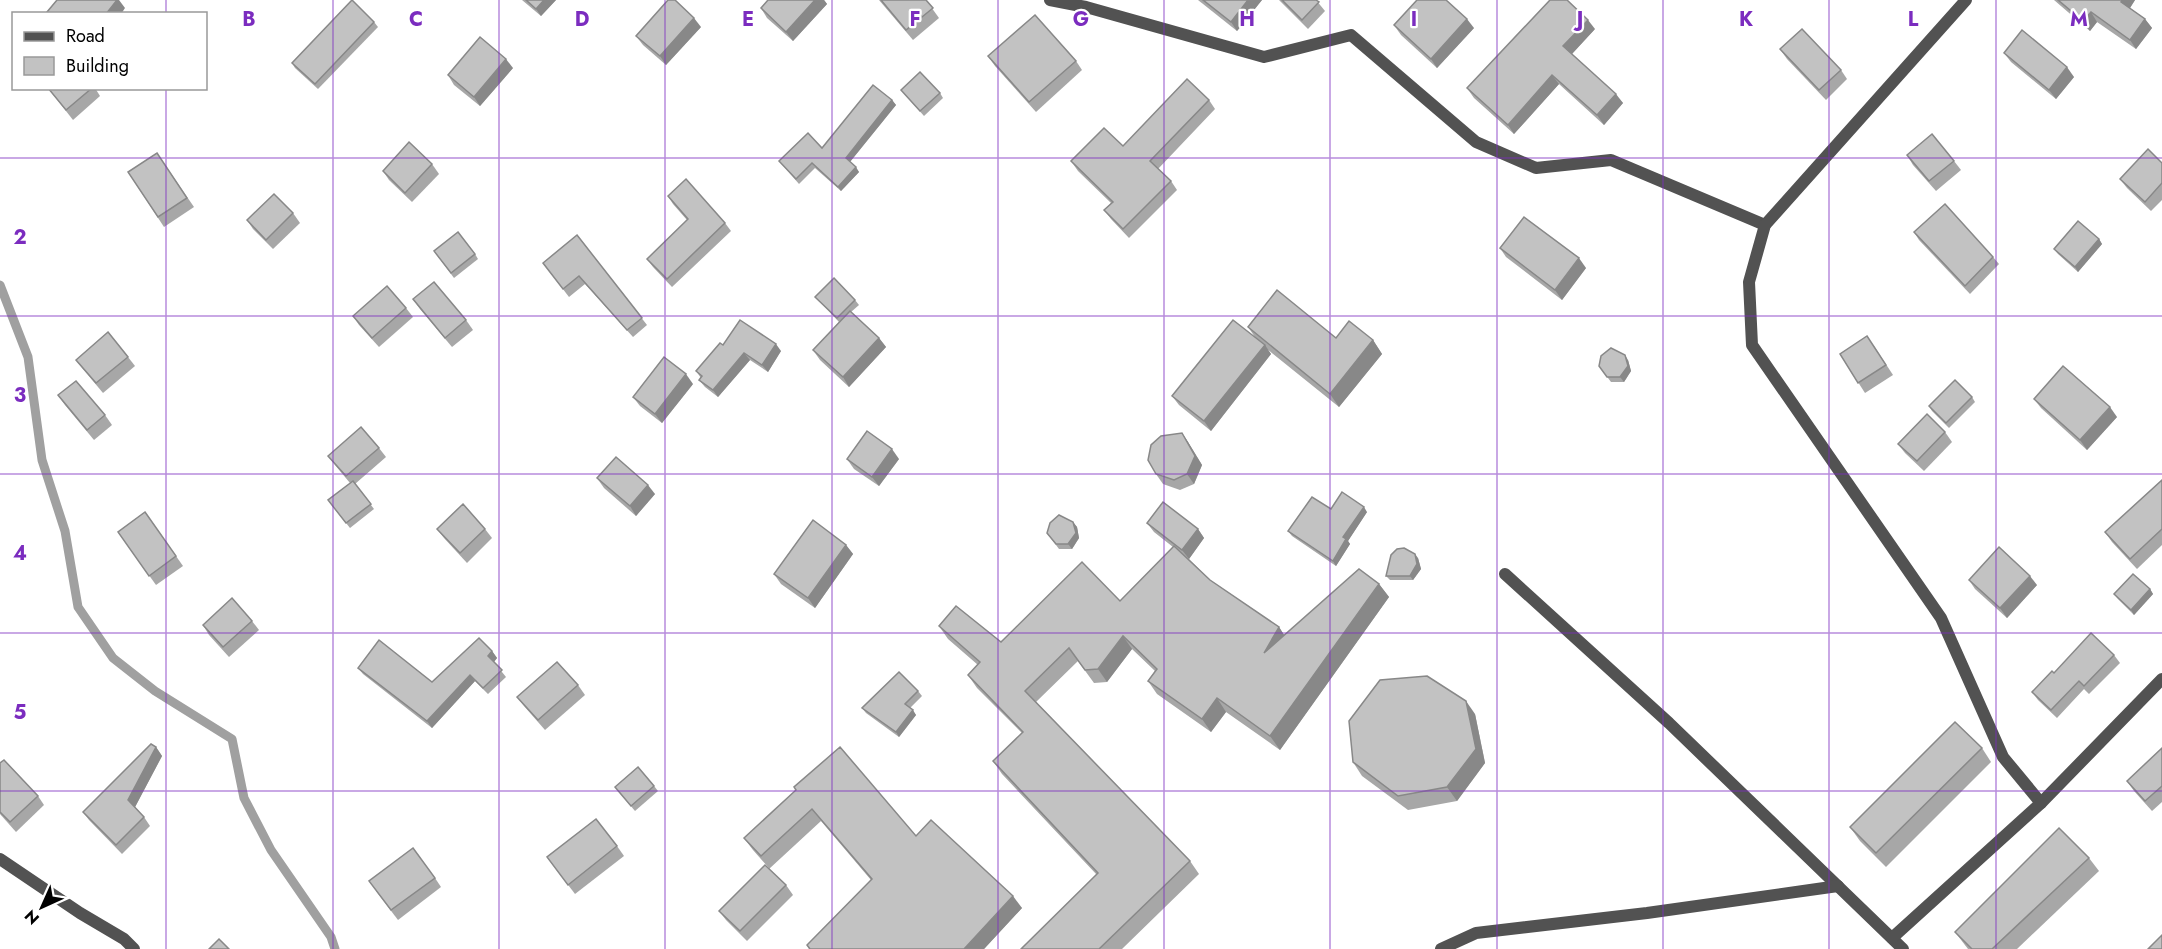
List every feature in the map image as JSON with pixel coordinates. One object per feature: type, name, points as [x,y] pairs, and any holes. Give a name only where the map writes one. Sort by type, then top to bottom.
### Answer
[{"type":"street","points":[[1050,0],[1086,7],[1264,57],[1351,35],[1476,141],[1536,168],[1611,160],[1765,225]]},
{"type":"street","points":[[1966,0],[1765,225],[1749,282],[1752,345],[1941,618],[2003,757],[2041,803]]},
{"type":"street","points":[[1505,574],[1669,723],[1903,949]]},
{"type":"street","points":[[1892,938],[2041,803],[2162,679]]},
{"type":"street","points":[[0,859],[80,913],[124,939],[134,949]]},
{"type":"street","points":[[1441,949],[1476,933],[1647,913],[1838,885]]},
{"type":"building","points":[[57,0],[117,0],[108,12],[47,12]]},
{"type":"building","points":[[352,0],[374,22],[315,84],[292,63]]},
{"type":"building","points":[[526,0],[544,0],[536,9]]},
{"type":"building","points":[[668,0],[675,0],[694,18],[660,56],[636,36]]},
{"type":"building","points":[[768,0],[815,0],[786,32],[761,8]]},
{"type":"building","points":[[881,0],[926,0],[933,8],[906,30]]},
{"type":"building","points":[[1203,0],[1248,0],[1231,22]]},
{"type":"building","points":[[1282,0],[1316,0],[1319,2],[1302,20]]},
{"type":"building","points":[[1417,0],[1446,0],[1467,19],[1431,59],[1394,25]]},
{"type":"building","points":[[1550,0],[1567,0],[1588,20],[1563,46],[1616,94],[1597,115],[1552,75],[1508,125],[1467,88]]},
{"type":"building","points":[[2058,0],[2123,0],[2121,2],[2145,19],[2130,40],[2091,12],[2083,21]]},
{"type":"building","points":[[1035,15],[1076,61],[1029,102],[988,56]]},
{"type":"building","points":[[1802,29],[1841,70],[1819,90],[1780,49]]},
{"type":"building","points":[[2022,30],[2067,67],[2049,90],[2004,53]]},
{"type":"building","points":[[480,37],[506,59],[474,97],[448,75]]},
{"type":"building","points":[[920,72],[940,93],[920,111],[901,90]]},
{"type":"building","points":[[1187,79],[1209,100],[1150,161],[1171,181],[1123,229],[1104,210],[1113,202],[1071,161],[1104,128],[1123,146]]},
{"type":"building","points":[[873,85],[892,100],[846,158],[856,167],[838,187],[812,163],[796,179],[779,161],[808,133],[822,148]]},
{"type":"building","points":[[50,90],[90,90],[66,110]]},
{"type":"building","points":[[1932,134],[1954,161],[1929,181],[1907,155]]},
{"type":"building","points":[[409,142],[432,164],[405,193],[383,171]]},
{"type":"building","points":[[2148,149],[2162,163],[2162,183],[2145,202],[2120,179]]},
{"type":"building","points":[[157,153],[187,198],[158,217],[128,172]]},
{"type":"building","points":[[686,179],[725,223],[667,279],[647,259],[688,219],[668,196]]},
{"type":"building","points":[[274,194],[293,213],[266,240],[247,220]]},
{"type":"building","points":[[1945,204],[1993,257],[1965,286],[1914,232]]},
{"type":"building","points":[[1524,217],[1579,258],[1555,290],[1500,248]]},
{"type":"building","points":[[2078,221],[2099,239],[2075,267],[2054,249]]},
{"type":"building","points":[[458,232],[475,254],[451,273],[434,251]]},
{"type":"building","points":[[577,235],[642,318],[627,330],[579,276],[563,289],[543,263]]},
{"type":"building","points":[[834,278],[855,300],[837,318],[815,297]]},
{"type":"building","points":[[434,282],[466,320],[445,338],[413,299]]},
{"type":"building","points":[[387,286],[406,308],[372,338],[353,316]]},
{"type":"building","points":[[1277,290],[1336,338],[1349,321],[1373,340],[1330,394],[1248,327]]},
{"type":"building","points":[[850,311],[879,338],[843,377],[813,350]]},
{"type":"building","points":[[740,320],[776,344],[762,365],[744,353],[713,390],[699,380],[702,376],[696,371],[720,343],[723,345]]},
{"type":"building","points":[[1233,320],[1265,345],[1204,421],[1172,396]]},
{"type":"building","points":[[108,332],[128,357],[96,383],[76,360]]},
{"type":"building","points":[[1867,336],[1886,365],[1858,383],[1840,354]]},
{"type":"building","points":[[1611,348],[1625,355],[1628,366],[1620,377],[1607,377],[1599,366],[1601,356]]},
{"type":"building","points":[[664,357],[686,374],[655,414],[633,397]]},
{"type":"building","points":[[2063,366],[2110,407],[2080,440],[2034,399]]},
{"type":"building","points":[[1955,380],[1972,397],[1946,423],[1929,406]]},
{"type":"building","points":[[76,381],[105,415],[87,430],[58,395]]},
{"type":"building","points":[[1927,414],[1945,432],[1917,461],[1898,444]]},
{"type":"building","points":[[361,427],[379,448],[346,476],[328,456]]},
{"type":"building","points":[[867,431],[892,449],[872,477],[847,459]]},
{"type":"building","points":[[1182,433],[1195,456],[1187,474],[1174,480],[1156,474],[1148,460],[1151,445],[1161,436]]},
{"type":"building","points":[[616,457],[648,485],[630,506],[597,478]]},
{"type":"building","points":[[2162,480],[2162,529],[2130,559],[2105,532]]},
{"type":"building","points":[[353,481],[371,504],[346,523],[328,500]]},
{"type":"building","points":[[1342,492],[1364,507],[1343,537],[1346,539],[1333,561],[1288,531],[1312,497],[1331,509]]},
{"type":"building","points":[[1163,502],[1198,529],[1182,550],[1147,523]]},
{"type":"building","points":[[463,504],[485,529],[460,553],[437,529]]},
{"type":"building","points":[[145,512],[176,556],[149,576],[118,532]]},
{"type":"building","points":[[1059,515],[1073,522],[1076,533],[1068,544],[1056,544],[1047,533],[1050,523]]},
{"type":"building","points":[[813,520],[846,545],[808,598],[774,574]]},
{"type":"building","points":[[1174,546],[1210,580],[1279,627],[1264,653],[1359,569],[1379,584],[1270,736],[1217,698],[1202,719],[1148,681],[1157,669],[1123,636],[1098,669],[1085,670],[1069,648],[1025,691],[1190,861],[1099,949],[1021,949],[1098,873],[993,761],[1023,732],[968,675],[980,662],[939,626],[956,606],[1001,642],[1082,562],[1120,601]]},
{"type":"building","points":[[1999,547],[2030,576],[2000,608],[1969,580]]},
{"type":"building","points":[[1404,548],[1415,554],[1417,564],[1410,576],[1386,576],[1391,555],[1397,549]]},
{"type":"building","points":[[2133,574],[2150,589],[2131,610],[2114,594]]},
{"type":"building","points":[[232,598],[252,621],[223,647],[203,625]]},
{"type":"building","points":[[2091,633],[2114,655],[2084,686],[2079,681],[2051,710],[2032,692],[2052,671],[2054,673]]},
{"type":"building","points":[[479,638],[492,651],[488,656],[502,670],[483,688],[470,675],[427,721],[358,668],[379,640],[432,682]]},
{"type":"building","points":[[557,662],[578,685],[538,720],[517,697]]},
{"type":"building","points":[[899,672],[918,691],[905,704],[913,710],[896,732],[862,708]]},
{"type":"building","points":[[1427,676],[1466,701],[1476,749],[1447,787],[1398,796],[1353,762],[1349,721],[1380,680]]},
{"type":"building","points":[[1955,722],[1982,748],[1876,853],[1850,827]]},
{"type":"building","points":[[151,744],[156,747],[128,800],[144,817],[116,845],[83,812]]},
{"type":"building","points":[[840,747],[916,836],[931,820],[1013,896],[964,949],[810,949],[807,945],[872,879],[812,809],[761,856],[744,838],[796,790],[794,787]]},
{"type":"building","points":[[2162,748],[2162,786],[2145,801],[2127,781]]},
{"type":"building","points":[[4,760],[38,796],[10,822],[0,812],[0,763]]},
{"type":"building","points":[[638,767],[654,786],[631,806],[615,787]]},
{"type":"building","points":[[596,819],[617,846],[568,885],[547,857]]},
{"type":"building","points":[[2059,828],[2089,858],[1992,949],[1972,949],[1955,932]]},
{"type":"building","points":[[413,848],[435,878],[391,910],[369,881]]},
{"type":"building","points":[[765,865],[786,885],[740,931],[719,911]]},
{"type":"building","points":[[2162,935],[2162,949],[2148,949]]},
{"type":"building","points":[[219,939],[229,949],[209,949]]},
{"type":"waterway","points":[[0,285],[28,357],[42,460],[65,531],[78,607],[113,658],[155,691],[232,739],[244,798],[271,850],[331,937],[335,949]]}]
